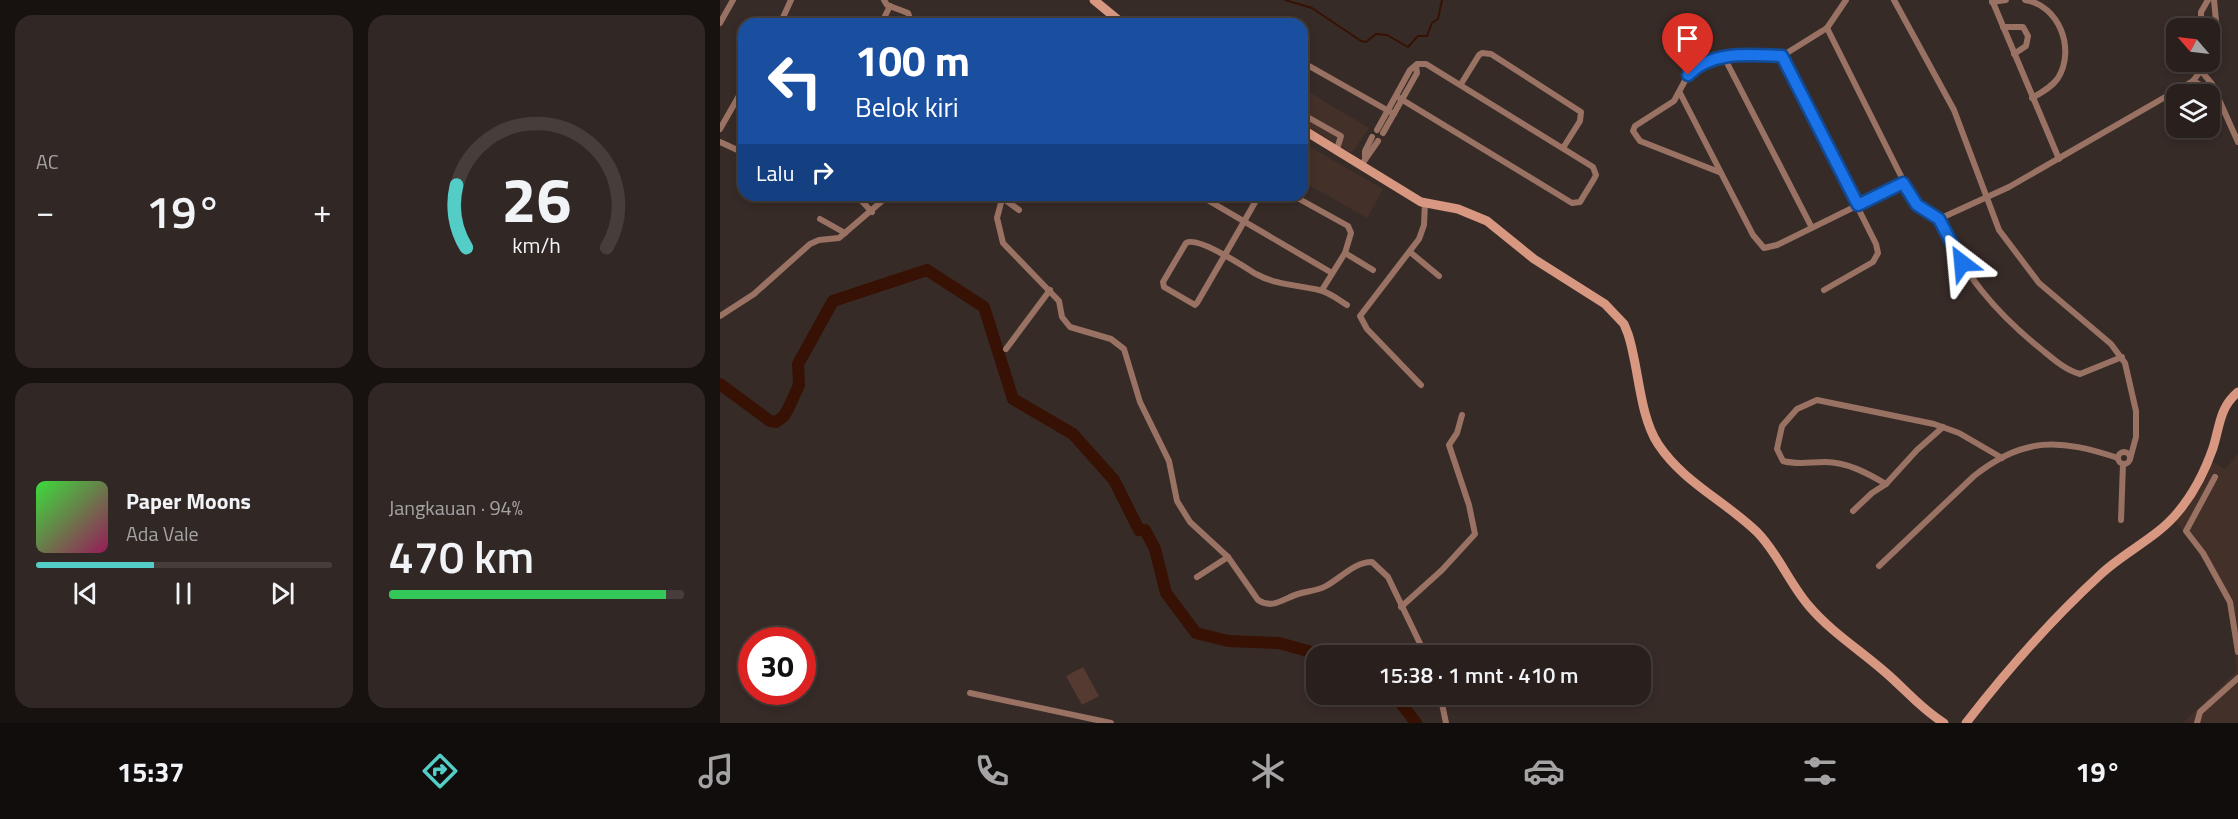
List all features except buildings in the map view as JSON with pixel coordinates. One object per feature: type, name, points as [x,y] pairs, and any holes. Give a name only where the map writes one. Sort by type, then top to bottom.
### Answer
[{"type":"main road","points":[[1094,0],[1116,18]]},
{"type":"main road","points":[[1308,132],[1364,161],[1425,203],[1458,208],[1487,221],[1534,259],[1605,304],[1624,324],[1633,350],[1650,426],[1666,454],[1691,480],[1741,518],[1766,542],[1808,605],[1825,623],[1886,673],[1927,712],[1944,723]]},
{"type":"main road","points":[[1966,723],[2009,669],[2078,596],[2114,562],[2166,525],[2178,512],[2203,473],[2225,406],[2238,392]]},
{"type":"street","points":[[720,23],[733,0]]},
{"type":"street","points":[[782,18],[790,0]]},
{"type":"street","points":[[885,0],[890,6],[908,13],[910,18]]},
{"type":"street","points":[[1719,172],[1659,149],[1635,136],[1633,131],[1635,126],[1663,110],[1680,93],[1695,69],[1704,61],[1724,57],[1782,56],[1827,28],[1846,0]]},
{"type":"street","points":[[1894,0],[1954,110],[1999,230],[2026,267],[2060,302],[2099,333],[2122,357],[2131,379],[2136,411],[2135,445],[2130,459],[2124,464],[2121,520]]},
{"type":"street","points":[[2006,0],[1992,1],[2059,159]]},
{"type":"street","points":[[2025,0],[2041,5],[2050,13],[2058,22],[2064,42],[2064,58],[2057,79],[2032,98]]},
{"type":"street","points":[[2201,18],[2201,12],[2208,0]]},
{"type":"street","points":[[2214,0],[2216,18]]},
{"type":"street","points":[[884,18],[890,6]]},
{"type":"street","points":[[2003,27],[2023,27],[2028,36],[2026,46],[2014,54]]},
{"type":"street","points":[[1827,28],[1903,183],[1917,205],[1939,219],[1962,263],[1989,302],[2044,352],[2066,368],[2080,374],[2122,357]]},
{"type":"street","points":[[1461,84],[1479,55],[1482,52],[1491,54],[1581,112],[1580,121],[1563,148]]},
{"type":"street","points":[[1782,56],[1871,229],[1878,253],[1873,262],[1824,290]]},
{"type":"street","points":[[1724,57],[1810,226]]},
{"type":"street","points":[[1380,131],[1399,98],[1410,70],[1426,64],[1563,148],[1595,171],[1596,175],[1586,195],[1576,203],[1559,196],[1399,98]]},
{"type":"street","points":[[1308,65],[1391,112]]},
{"type":"street","points":[[1939,219],[1987,198],[2059,159],[2193,81],[2202,72],[2211,84]]},
{"type":"street","points":[[2193,81],[2199,84]]},
{"type":"street","points":[[1680,93],[1753,235],[1764,248],[1778,245],[1810,226],[1903,183]]},
{"type":"street","points":[[720,129],[738,98]]},
{"type":"street","points":[[2220,104],[2238,142]]},
{"type":"street","points":[[1308,117],[1341,136],[1337,149]]},
{"type":"street","points":[[1364,161],[1365,151],[1375,139]]},
{"type":"street","points":[[720,141],[738,150]]},
{"type":"street","points":[[862,201],[872,212]]},
{"type":"street","points":[[720,316],[754,294],[810,244],[819,240],[834,239],[845,233],[883,201]]},
{"type":"street","points":[[1000,201],[997,218],[1003,243],[1050,290],[1062,306],[1062,317],[1070,327],[1111,339],[1124,349],[1140,402],[1169,461],[1177,501],[1190,522],[1228,557],[1264,604],[1277,604],[1298,594],[1324,587],[1358,565],[1368,562],[1376,564],[1382,570],[1420,645]]},
{"type":"street","points":[[1007,201],[1019,210]]},
{"type":"street","points":[[1209,201],[1332,273]]},
{"type":"street","points":[[1255,201],[1224,256],[1195,305],[1164,287],[1163,282],[1189,240],[1197,241],[1224,256],[1271,281],[1322,290],[1347,306]]},
{"type":"street","points":[[1303,201],[1348,226],[1351,239],[1322,290]]},
{"type":"street","points":[[1421,385],[1360,321],[1362,311],[1410,252],[1424,225],[1425,203]]},
{"type":"street","points":[[820,219],[845,233]]},
{"type":"street","points":[[1410,252],[1439,276]]},
{"type":"street","points":[[1345,253],[1373,270]]},
{"type":"street","points":[[1006,349],[1050,290]]},
{"type":"street","points":[[1886,484],[1856,468],[1833,462],[1794,464],[1783,461],[1777,449],[1782,426],[1797,409],[1817,400],[1943,427],[1972,440],[2002,458]]},
{"type":"street","points":[[1401,607],[1442,570],[1475,534],[1469,505],[1449,450],[1462,415]]},
{"type":"street","points":[[1853,511],[1886,484],[1917,450],[1943,427]]},
{"type":"street","points":[[1879,567],[1974,476],[2026,446],[2053,443],[2079,446],[2118,458],[2124,464]]},
{"type":"street","points":[[2118,458],[2120,453],[2126,452],[2130,459]]},
{"type":"street","points":[[2215,477],[2186,531],[2203,553],[2230,602],[2238,652]]},
{"type":"street","points":[[1197,577],[1228,557]]},
{"type":"street","points":[[2197,723],[2200,712],[2238,678]]},
{"type":"street","points":[[970,693],[1111,723]]},
{"type":"street","points":[[1442,705],[1446,723]]},
{"type":"shaded area","points":[[1308,92],[1369,128],[1352,153],[1308,127]]},
{"type":"shaded area","points":[[1308,146],[1383,189],[1367,218],[1308,184]]},
{"type":"shaded area","points":[[2238,454],[2238,723],[2183,723],[2237,671],[2228,606],[2208,567],[2176,521],[2203,484],[2213,462],[2225,469]]},
{"type":"shaded area","points":[[1083,667],[1099,696],[1082,705],[1066,676]]},
{"type":"waterway","points":[[1285,0],[1312,8],[1361,41],[1366,42],[1376,34],[1387,35],[1408,47],[1418,36],[1427,36],[1432,23],[1438,19],[1442,0]]},
{"type":"waterway","points":[[720,384],[770,421],[776,422],[784,416],[789,407],[799,385],[798,364],[833,301],[927,270],[984,307],[1013,399],[1073,434],[1114,480],[1139,530],[1145,530],[1155,549],[1166,593],[1196,633],[1228,641],[1279,643],[1306,650]]},
{"type":"waterway","points":[[1402,705],[1416,723]]},
{"type":"route","points":[[1688,75],[1704,61],[1716,58],[1782,56],[1858,205],[1903,183],[1922,210],[1939,219],[1951,246],[1962,263]]}]
